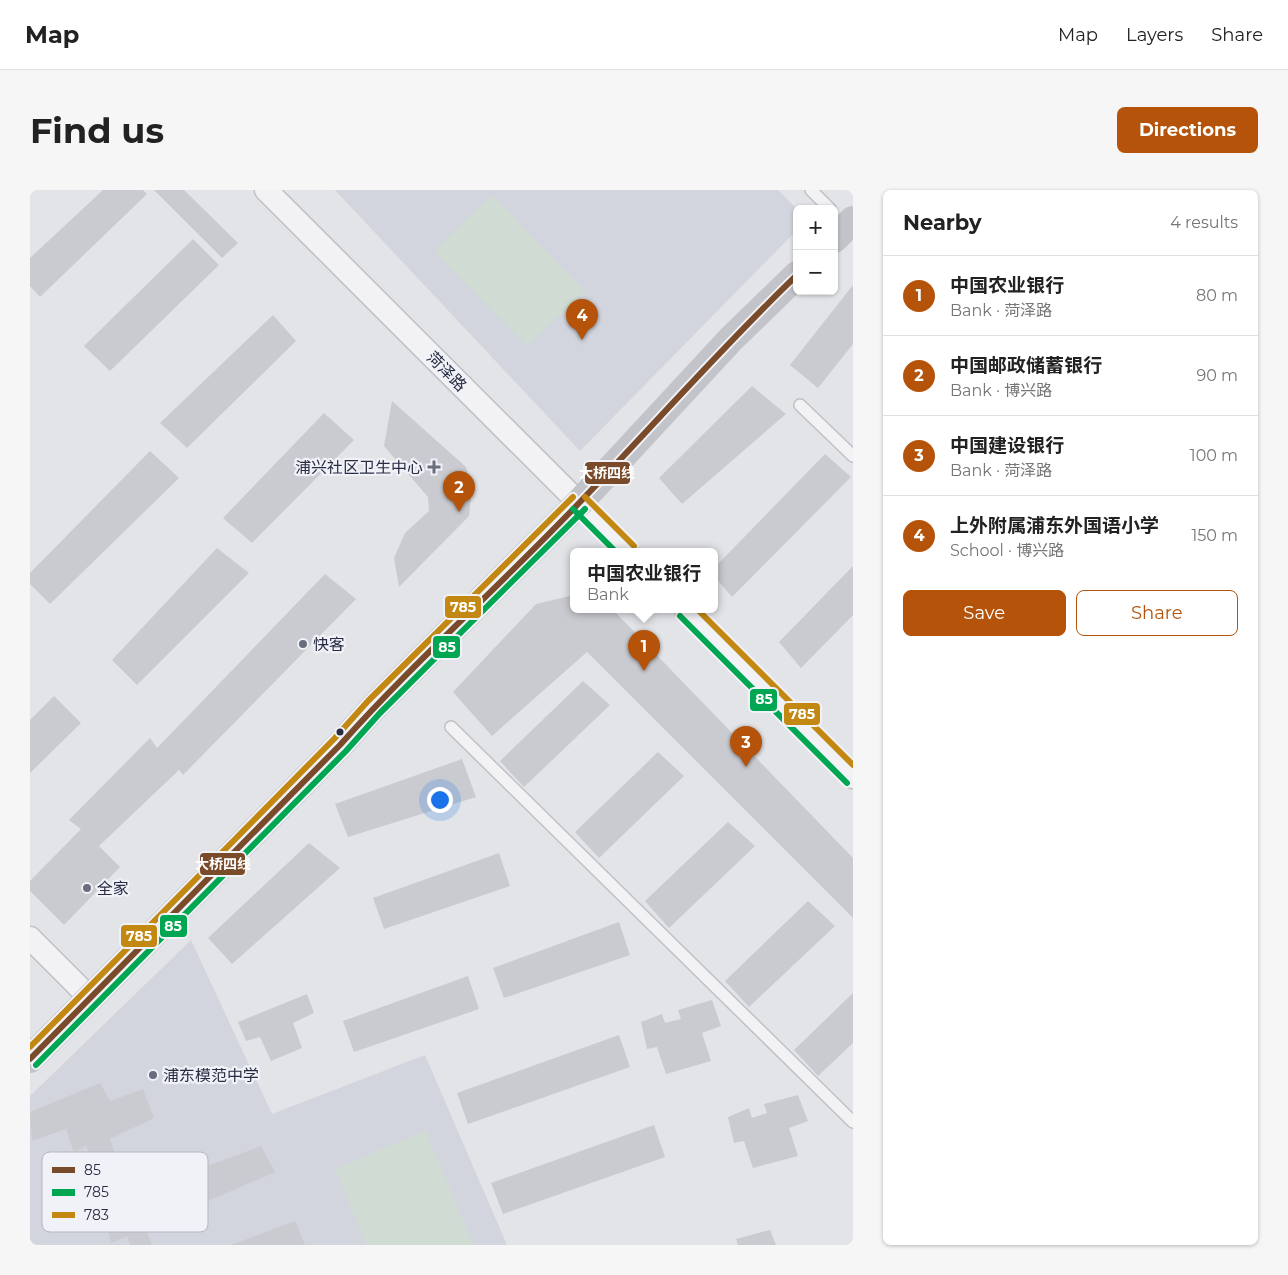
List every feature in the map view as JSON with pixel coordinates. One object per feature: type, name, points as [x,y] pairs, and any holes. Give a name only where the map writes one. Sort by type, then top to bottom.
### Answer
[{"type":"street","name":"菏泽路","points":[[266,190],[624,548]]},
{"type":"street","points":[[30,1059],[340,745],[374,707],[579,503],[731,339],[793,280]]},
{"type":"street","points":[[689,613],[853,777]]},
{"type":"street","points":[[30,938],[90,998]]},
{"type":"lane","points":[[811,190],[840,222]]},
{"type":"lane","points":[[800,405],[853,456]]},
{"type":"lane","points":[[451,727],[853,1122]]},
{"type":"shaded area","points":[[335,190],[778,190],[793,205],[793,234],[580,451]]},
{"type":"shaded area","points":[[492,195],[585,291],[527,346],[434,251]]},
{"type":"shaded area","name":"浦东模范中学","points":[[191,940],[272,1114],[425,1055],[507,1245],[30,1245],[30,1096]]},
{"type":"shaded area","points":[[425,1131],[474,1245],[367,1245],[335,1169]]},
{"type":"building","points":[[103,190],[143,190],[147,194],[40,297],[30,286],[30,258]]},
{"type":"building","points":[[154,190],[184,190],[238,243],[222,258]]},
{"type":"building","points":[[193,239],[219,265],[110,371],[84,346]]},
{"type":"building","points":[[853,285],[853,344],[818,388],[790,365]]},
{"type":"building","points":[[273,315],[296,341],[187,448],[160,423]]},
{"type":"building","points":[[752,386],[786,414],[682,504],[659,478]]},
{"type":"building","points":[[392,401],[466,467],[472,487],[469,516],[399,587],[394,558],[405,533],[429,511],[428,497],[384,446]]},
{"type":"building","points":[[324,413],[354,440],[252,543],[223,518]]},
{"type":"building","points":[[150,451],[179,478],[50,604],[30,584],[30,573]]},
{"type":"building","points":[[825,454],[851,477],[732,597],[718,581],[718,564]]},
{"type":"building","points":[[217,548],[249,573],[137,685],[112,660]]},
{"type":"building","points":[[853,566],[853,615],[801,668],[779,642]]},
{"type":"building","points":[[325,574],[356,599],[183,775],[179,770],[99,846],[120,867],[64,925],[30,891],[30,881],[81,829],[69,820],[150,738],[157,748]]},
{"type":"building","points":[[570,596],[570,613],[616,613],[853,858],[853,918],[587,652],[492,736],[453,692],[536,604]]},
{"type":"building","points":[[583,681],[610,705],[524,787],[500,761]]},
{"type":"building","points":[[54,696],[81,723],[30,773],[30,720]]},
{"type":"building","points":[[658,752],[684,776],[599,858],[575,832]]},
{"type":"building","points":[[462,759],[476,797],[348,837],[335,804]]},
{"type":"building","points":[[728,822],[755,846],[669,928],[645,901]]},
{"type":"building","points":[[309,843],[340,868],[232,964],[208,938]]},
{"type":"building","points":[[499,853],[510,886],[384,929],[373,898]]},
{"type":"building","points":[[808,901],[835,926],[749,1007],[725,981]]},
{"type":"building","points":[[619,922],[630,955],[504,998],[493,968]]},
{"type":"building","points":[[468,976],[479,1009],[354,1052],[343,1021]]},
{"type":"building","points":[[853,993],[853,1043],[818,1076],[794,1050]]},
{"type":"building","points":[[307,994],[314,1013],[293,1023],[302,1048],[271,1061],[260,1037],[246,1041],[238,1022]]},
{"type":"building","points":[[712,1000],[721,1026],[702,1033],[711,1061],[666,1074],[657,1047],[647,1049],[641,1022],[662,1014],[665,1023],[681,1019],[678,1010]]},
{"type":"building","points":[[619,1035],[630,1067],[468,1124],[457,1093]]},
{"type":"building","points":[[100,1083],[110,1101],[143,1089],[154,1118],[110,1139],[115,1152],[89,1152],[86,1145],[74,1152],[66,1129],[32,1141],[30,1112]]},
{"type":"building","points":[[798,1095],[808,1121],[789,1128],[798,1156],[753,1168],[744,1141],[734,1143],[728,1117],[749,1108],[752,1118],[767,1113],[764,1104]]},
{"type":"building","points":[[654,1125],[665,1157],[503,1214],[491,1183]]},
{"type":"building","points":[[261,1146],[275,1172],[208,1201],[208,1166]]},
{"type":"building","points":[[295,1221],[305,1245],[231,1245]]},
{"type":"building","points":[[770,1230],[776,1245],[738,1245],[736,1239]]},
{"type":"building","points":[[108,1232],[147,1232],[152,1245],[130,1245],[127,1236],[111,1243]]},
{"type":"transit line","name":"大桥四线","points":[[30,1059],[340,745],[398,683],[550,533],[714,359],[793,279]]},
{"type":"transit line","name":"785","points":[[30,1047],[334,739],[368,701],[573,497]]},
{"type":"transit line","name":"785","points":[[585,497],[634,546]]},
{"type":"transit line","name":"85","points":[[573,509],[612,548]]},
{"type":"transit line","name":"85","points":[[36,1065],[346,751],[380,713],[585,509]]},
{"type":"transit line","name":"785","points":[[701,613],[853,765]]},
{"type":"transit line","name":"85","points":[[680,616],[847,783]]},
{"type":"place","name":"上外附属浦东外国语小学","points":[[582,340]]},
{"type":"place","name":"浦兴社区卫生中心","points":[[434,467]]},
{"type":"place","name":"中国邮政储蓄银行","points":[[459,512]]},
{"type":"place","name":"快客","points":[[303,644]]},
{"type":"place","name":"中国农业银行","points":[[644,671]]},
{"type":"place","name":"中国建设银行","points":[[746,767]]},
{"type":"place","name":"全家","points":[[87,888]]},
{"type":"place","name":"浦东模范中学","points":[[153,1075]]}]
